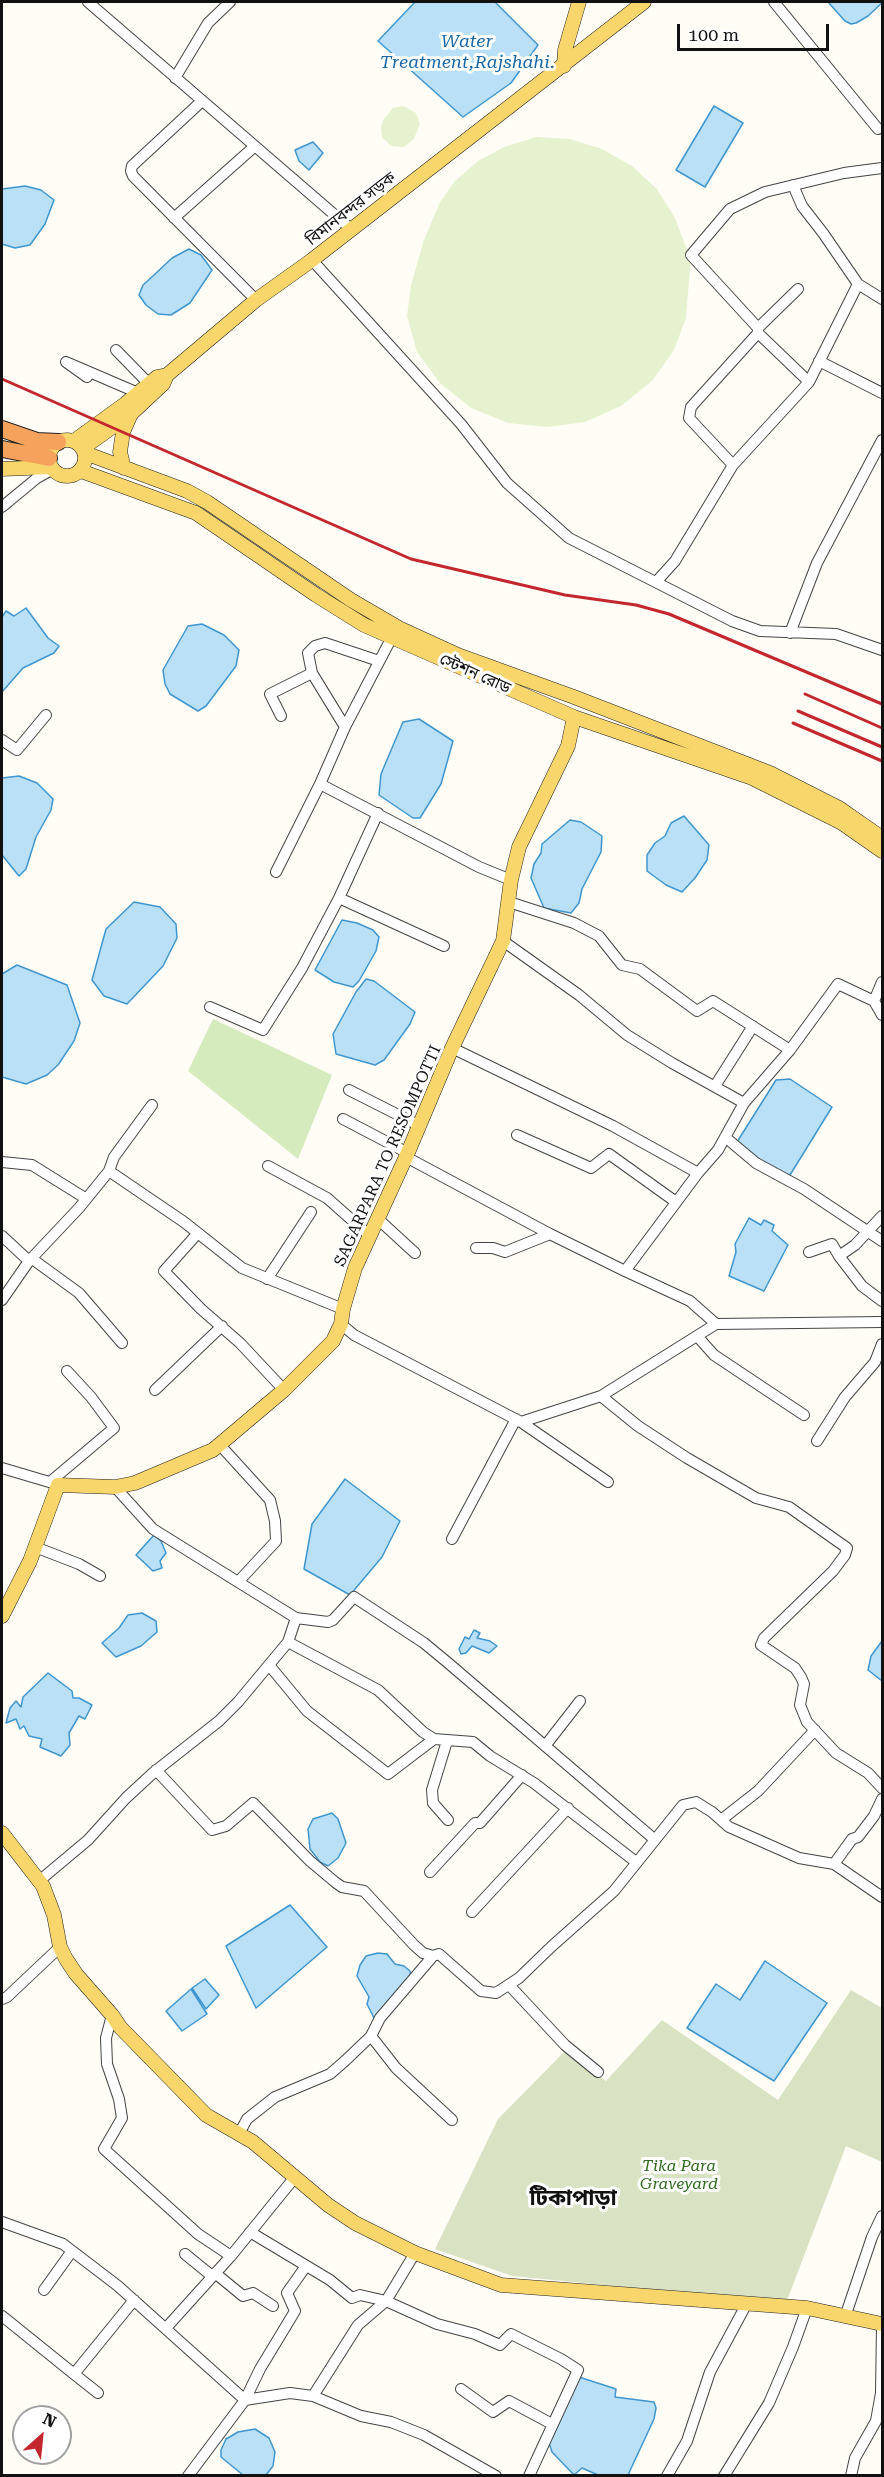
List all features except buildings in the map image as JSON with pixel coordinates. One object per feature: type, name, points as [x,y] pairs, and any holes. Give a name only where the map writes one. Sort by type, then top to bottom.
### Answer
[{"type":"highway","name":"স্টেশন রোড","points":[[2,429],[37,441],[75,446]]},
{"type":"highway","points":[[2,449],[50,464]]},
{"type":"main road","points":[[564,66],[565,50],[579,2]]},
{"type":"main road","name":"বিমানবন্দর সড়ক","points":[[148,391],[156,377],[168,375],[256,300],[312,260],[644,2]]},
{"type":"main road","points":[[124,468],[120,453],[123,432],[132,413],[148,391]]},
{"type":"main road","points":[[75,446],[148,391]]},
{"type":"main road","points":[[50,464],[51,449],[75,446],[132,413]]},
{"type":"main road","points":[[2,462],[50,464],[63,476],[76,475],[84,465],[75,446]]},
{"type":"main road","name":"স্টেশন রোড","points":[[75,446],[124,468],[187,491],[207,502],[351,600],[399,628],[458,655],[585,701],[770,773],[839,808],[882,838]]},
{"type":"main road","points":[[2,470],[50,464]]},
{"type":"main road","name":"স্টেশন রোড","points":[[81,471],[196,513],[364,625],[574,717],[752,778],[842,823],[882,851]]},
{"type":"main road","name":"SAGARPARA TO RESOMPOTTI","points":[[342,1324],[343,1309],[355,1268],[420,1126],[452,1048],[503,941],[511,880],[519,847],[568,746],[574,717]]},
{"type":"main road","points":[[2,1616],[30,1561],[54,1484],[115,1487],[135,1483],[220,1445],[284,1390],[333,1341],[342,1324]]},
{"type":"main road","points":[[2,1833],[39,1881],[54,1915],[60,1947],[76,1974],[112,2015],[120,2028],[206,2115],[253,2142],[328,2205],[355,2223],[415,2253],[501,2285],[807,2308],[882,2324]]},
{"type":"street","points":[[88,2],[351,229]]},
{"type":"street","points":[[175,78],[208,23],[230,2]]},
{"type":"street","points":[[774,2],[878,129]]},
{"type":"street","points":[[202,101],[132,166],[133,176],[256,300]]},
{"type":"street","points":[[174,218],[255,146]]},
{"type":"street","points":[[809,382],[758,330],[691,255],[730,210],[765,192],[844,173],[882,168]]},
{"type":"street","points":[[793,185],[802,206],[858,284],[882,299]]},
{"type":"street","points":[[312,260],[461,424],[507,483],[569,538],[732,621],[760,631],[836,634],[882,650]]},
{"type":"street","points":[[656,582],[675,561],[733,465],[809,382],[858,284]]},
{"type":"street","points":[[733,465],[689,418],[691,407],[758,330],[798,289]]},
{"type":"street","points":[[116,350],[148,391]]},
{"type":"street","points":[[819,361],[882,393]]},
{"type":"street","points":[[87,377],[66,362],[148,391]]},
{"type":"street","points":[[790,633],[817,563],[882,440]]},
{"type":"street","points":[[2,507],[50,464]]},
{"type":"street","points":[[276,872],[320,784],[345,727],[392,637]]},
{"type":"street","points":[[345,727],[312,673],[308,654],[315,646],[325,643],[379,661]]},
{"type":"street","points":[[281,716],[270,694],[312,673]]},
{"type":"street","points":[[2,740],[17,750],[46,715]]},
{"type":"street","points":[[320,784],[479,867],[511,880]]},
{"type":"street","points":[[210,1006],[263,1029],[303,968],[339,898],[378,813]]},
{"type":"street","points":[[339,898],[444,946]]},
{"type":"street","points":[[508,902],[574,923],[598,936],[622,965],[640,969],[698,1011],[713,1001],[790,1050]]},
{"type":"street","points":[[503,941],[579,995],[627,1035],[744,1103]]},
{"type":"street","points":[[874,1001],[882,982]]},
{"type":"street","points":[[626,1271],[698,1173],[718,1150],[744,1103],[790,1050],[838,984],[874,1001],[882,1015]]},
{"type":"street","points":[[715,1086],[753,1026]]},
{"type":"street","points":[[452,1048],[613,1126],[698,1173]]},
{"type":"street","points":[[349,1090],[420,1126]]},
{"type":"street","points":[[2,1300],[30,1260],[109,1171],[114,1157],[152,1105]]},
{"type":"street","points":[[343,1119],[550,1234],[690,1301],[716,1324]]},
{"type":"street","points":[[518,1135],[591,1168],[609,1154],[676,1202]]},
{"type":"street","points":[[725,1137],[756,1163],[804,1189],[882,1241]]},
{"type":"street","points":[[2,1162],[32,1165],[86,1198]]},
{"type":"street","points":[[268,1166],[327,1198],[370,1236]]},
{"type":"street","points":[[109,1171],[114,1172],[198,1233],[242,1268],[343,1309]]},
{"type":"street","points":[[267,1279],[311,1212]]},
{"type":"street","points":[[839,1256],[868,1232],[882,1216]]},
{"type":"street","points":[[378,1219],[415,1253]]},
{"type":"street","points":[[198,1233],[164,1271],[284,1390]]},
{"type":"street","points":[[476,1248],[493,1248],[505,1252],[550,1234]]},
{"type":"street","points":[[2,1236],[30,1260],[79,1293],[122,1342]]},
{"type":"street","points":[[809,1252],[832,1244],[862,1286],[882,1301]]},
{"type":"street","points":[[452,1539],[518,1420],[601,1396],[716,1324],[882,1322]]},
{"type":"street","points":[[342,1324],[354,1335],[518,1420],[609,1482]]},
{"type":"street","points":[[155,1390],[222,1326]]},
{"type":"street","points":[[697,1336],[714,1354],[804,1415]]},
{"type":"street","points":[[817,1441],[845,1397],[875,1362],[882,1344]]},
{"type":"street","points":[[2,1468],[54,1484],[114,1428],[91,1397],[66,1371]]},
{"type":"street","points":[[601,1396],[638,1426],[687,1458],[756,1498],[789,1507],[848,1548],[833,1571],[764,1638],[761,1645],[795,1668],[801,1677],[804,1684],[800,1705],[807,1722],[836,1753],[868,1773],[882,1788]]},
{"type":"street","points":[[220,1445],[270,1500],[275,1521],[276,1541],[238,1582]]},
{"type":"street","points":[[115,1487],[153,1529],[296,1618],[328,1622],[333,1620],[354,1597],[424,1643],[622,1809],[654,1839]]},
{"type":"street","points":[[35,1547],[80,1564],[100,1576]]},
{"type":"street","points":[[39,1881],[88,1840],[126,1798],[156,1770],[219,1721],[238,1702],[288,1642],[296,1618]]},
{"type":"street","points":[[288,1642],[378,1690],[423,1732],[434,1739],[473,1742],[489,1756],[522,1774],[636,1862]]},
{"type":"street","points":[[269,1665],[307,1711],[388,1774],[434,1739]]},
{"type":"street","points":[[545,1746],[580,1701]]},
{"type":"street","points":[[721,1820],[758,1791],[815,1730]]},
{"type":"street","points":[[447,1741],[432,1790],[433,1803],[448,1820]]},
{"type":"street","points":[[156,1770],[212,1830],[226,1826],[254,1803],[310,1861],[342,1887],[364,1891],[414,1945],[423,1953],[433,1956]]},
{"type":"street","points":[[430,1872],[476,1823],[480,1823],[522,1774]]},
{"type":"street","points":[[834,1864],[852,1839],[858,1837],[874,1816],[882,1799]]},
{"type":"street","points":[[239,2134],[247,2119],[255,2111],[282,2094],[330,2074],[370,2036],[380,2018],[433,1956],[439,1954],[481,1991],[496,1993],[509,1985],[614,1891],[683,1805],[696,1802],[729,1827],[799,1858],[834,1864],[882,1897]]},
{"type":"street","points":[[472,1912],[568,1808]]},
{"type":"street","points":[[2,1999],[8,1997],[60,1947]]},
{"type":"street","points":[[509,1985],[565,2045],[598,2072]]},
{"type":"street","points":[[112,2015],[106,2038],[107,2064],[119,2100],[122,2118],[104,2149],[198,2234],[231,2256]]},
{"type":"street","points":[[370,2036],[396,2068],[452,2120]]},
{"type":"street","points":[[166,2328],[231,2256],[295,2177]]},
{"type":"street","points":[[845,2317],[872,2237],[882,2216]]},
{"type":"street","points":[[2,2222],[63,2244],[134,2300],[245,2400]]},
{"type":"street","points":[[250,2232],[330,2280],[352,2298],[360,2295],[386,2301],[437,2324],[475,2334],[500,2345],[511,2334],[578,2370],[529,2475]]},
{"type":"street","points":[[44,2289],[72,2251]]},
{"type":"street","points":[[313,2396],[358,2325],[386,2301],[415,2253]]},
{"type":"street","points":[[185,2254],[243,2296],[253,2293],[273,2306]]},
{"type":"street","points":[[188,2475],[245,2400],[260,2369],[294,2311],[287,2293],[306,2266]]},
{"type":"street","points":[[74,2374],[134,2300]]},
{"type":"street","points":[[667,2475],[687,2440],[710,2372],[746,2305]]},
{"type":"street","points":[[724,2475],[769,2403],[794,2347],[807,2308]]},
{"type":"street","points":[[2,2316],[98,2393]]},
{"type":"street","points":[[850,2475],[855,2458],[879,2422],[882,2324]]},
{"type":"street","points":[[461,2389],[493,2412],[509,2401],[552,2424]]},
{"type":"street","points":[[245,2400],[290,2393],[313,2396],[361,2416],[391,2422],[424,2435],[496,2475]]},
{"type":"green space","points":[[403,106],[416,113],[420,124],[414,139],[404,147],[391,146],[382,137],[383,120],[393,108]]},
{"type":"green space","points":[[536,137],[570,139],[602,149],[632,166],[657,189],[675,218],[691,255],[686,318],[674,350],[652,381],[621,406],[585,422],[547,427],[508,423],[471,408],[440,383],[417,352],[407,316],[411,285],[424,240],[440,202],[455,181],[478,161],[504,147]]},
{"type":"green space","points":[[213,1019],[332,1075],[298,1159],[188,1071]]},
{"type":"green space","name":"Tika Para Graveyard","points":[[851,1990],[882,2008],[882,2162],[846,2146],[786,2303],[512,2276],[435,2249],[498,2119],[566,2050],[606,2081],[662,2020],[778,2100]]},
{"type":"water","name":"Water Treatment,Rajshahi.","points":[[415,2],[495,2],[538,45],[511,83],[463,117],[378,41]]},
{"type":"water","points":[[828,2],[882,3],[868,16],[851,24],[845,21]]},
{"type":"water","points":[[714,106],[743,123],[705,187],[676,170]]},
{"type":"water","points":[[313,142],[323,153],[309,170],[299,161],[295,150]]},
{"type":"water","points":[[25,186],[41,190],[54,200],[45,224],[30,245],[15,248],[2,244],[2,189]]},
{"type":"water","points":[[189,249],[201,255],[212,270],[190,303],[171,315],[158,314],[146,305],[139,295],[143,285],[172,258]]},
{"type":"water","points":[[26,608],[48,638],[59,646],[54,653],[23,668],[2,692],[2,617],[6,611],[14,616]]},
{"type":"water","points":[[202,624],[224,635],[239,650],[236,666],[206,706],[198,711],[170,694],[165,684],[163,670],[188,626]]},
{"type":"water","points":[[419,719],[453,741],[441,784],[420,818],[413,818],[379,795],[381,774],[403,722]]},
{"type":"water","points":[[19,776],[37,783],[53,799],[51,810],[36,837],[26,869],[19,876],[2,855],[2,778]]},
{"type":"water","points":[[684,816],[709,845],[707,860],[682,892],[666,885],[647,871],[647,855],[655,843],[665,836],[671,823]]},
{"type":"water","points":[[570,820],[581,822],[602,836],[601,852],[582,889],[579,903],[571,913],[544,908],[531,878],[534,864],[541,853],[542,844]]},
{"type":"water","points":[[134,902],[160,907],[176,924],[177,938],[163,966],[127,1004],[104,996],[92,980],[106,929]]},
{"type":"water","points":[[342,920],[373,930],[379,937],[376,951],[359,981],[353,987],[334,982],[315,970]]},
{"type":"water","points":[[17,965],[67,985],[80,1023],[74,1041],[58,1065],[47,1075],[26,1084],[2,1077],[2,974]]},
{"type":"water","points":[[366,979],[374,981],[415,1012],[410,1024],[384,1060],[375,1065],[336,1054],[333,1034],[356,992]]},
{"type":"water","points":[[790,1079],[832,1107],[790,1175],[774,1172],[737,1142],[776,1080]]},
{"type":"water","points":[[749,1218],[761,1225],[764,1220],[774,1225],[772,1231],[788,1245],[764,1291],[729,1276],[736,1252],[735,1244]]},
{"type":"water","points":[[345,1479],[400,1521],[382,1557],[350,1595],[304,1569],[312,1524]]},
{"type":"water","points":[[154,1535],[161,1541],[166,1553],[160,1561],[162,1568],[153,1571],[136,1555]]},
{"type":"water","points":[[142,1613],[156,1621],[157,1632],[141,1646],[116,1657],[102,1643],[119,1628],[128,1615]]},
{"type":"water","points":[[474,1630],[480,1633],[477,1638],[490,1641],[497,1646],[489,1653],[472,1646],[466,1653],[461,1654],[459,1649],[465,1637],[469,1639]]},
{"type":"water","points":[[882,1641],[882,1681],[868,1670],[871,1656]]},
{"type":"water","points":[[48,1673],[72,1691],[73,1698],[79,1698],[92,1705],[85,1719],[79,1716],[69,1733],[70,1745],[61,1756],[40,1747],[42,1739],[29,1736],[24,1726],[20,1729],[16,1719],[6,1723],[10,1708],[16,1701],[21,1707],[23,1697]]},
{"type":"water","points":[[332,1813],[338,1819],[346,1843],[338,1858],[328,1866],[320,1862],[310,1849],[308,1829],[313,1819]]},
{"type":"water","points":[[290,1905],[327,1947],[256,2008],[226,1946]]},
{"type":"water","points":[[378,1953],[387,1954],[395,1964],[404,1966],[410,1971],[411,1977],[375,2020],[367,2004],[369,1997],[357,1976],[366,1956]]},
{"type":"water","points":[[765,1961],[827,2003],[774,2081],[687,2028],[716,1984],[740,2000]]},
{"type":"water","points":[[205,1979],[219,1995],[206,2009],[192,1988]]},
{"type":"water","points":[[191,1989],[207,2014],[182,2031],[166,2011]]},
{"type":"water","points":[[579,2377],[616,2389],[615,2397],[654,2402],[656,2408],[654,2419],[628,2475],[598,2475],[582,2468],[574,2475],[552,2452],[549,2443]]},
{"type":"water","points":[[255,2429],[269,2438],[275,2452],[273,2466],[266,2475],[243,2475],[221,2457],[221,2450],[226,2439],[238,2432]]},
{"type":"railway","points":[[2,379],[411,559],[565,595],[636,605],[669,614],[882,704]]},
{"type":"railway","points":[[805,694],[882,728]]},
{"type":"railway","points":[[798,711],[882,747]]},
{"type":"railway","points":[[793,723],[882,761]]},
{"type":"district","name":"টিকাপাড়া","points":[[573,2199]]}]
